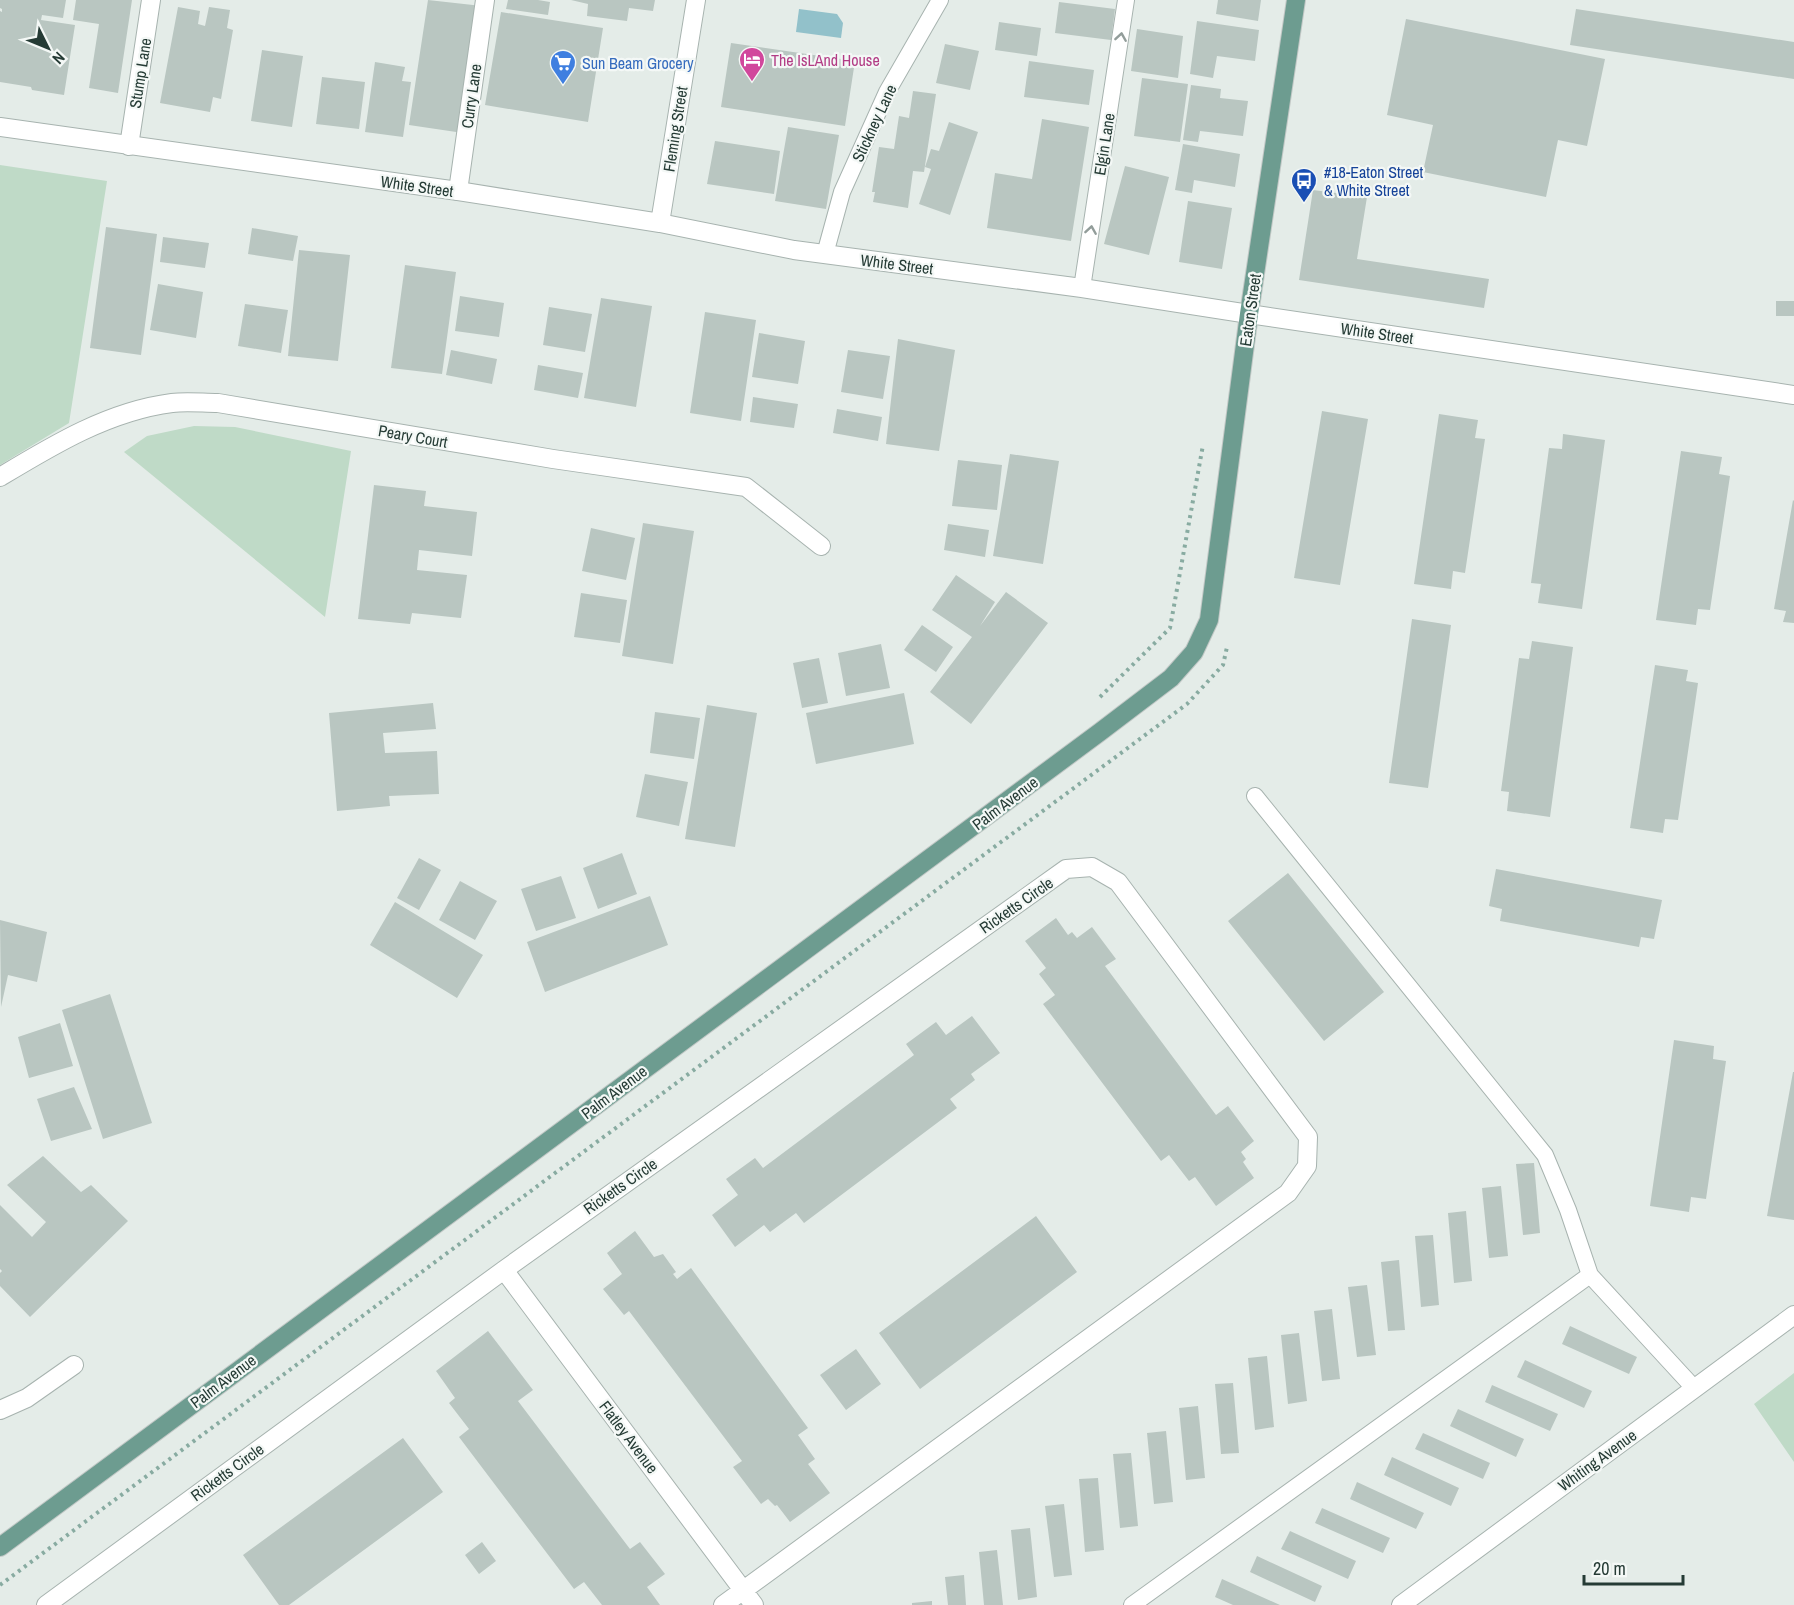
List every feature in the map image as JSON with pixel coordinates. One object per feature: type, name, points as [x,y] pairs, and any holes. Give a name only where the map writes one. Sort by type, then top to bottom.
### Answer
[{"type":"main road","name":"Eaton Street","points":[[1209,620],[1249,314],[1296,0]]},
{"type":"main road","name":"Palm Avenue","points":[[0,1547],[1109,726],[1171,678],[1194,652],[1209,620]]},
{"type":"street","name":"Stump Lane","points":[[129,146],[151,0]]},
{"type":"street","name":"Curry Lane","points":[[458,191],[485,0]]},
{"type":"street","name":"Fleming Street","points":[[660,223],[696,0]]},
{"type":"street","name":"White Street","points":[[0,127],[458,191],[660,223],[794,250],[1082,288],[1794,395]]},
{"type":"street","name":"Peary Court","points":[[0,477],[44,450],[108,419],[173,403],[218,403],[553,459],[746,487],[821,546]]},
{"type":"street","name":"Ricketts Circle","points":[[46,1605],[504,1269],[1066,869],[1092,867],[1118,882],[1308,1137],[1307,1166],[1288,1193],[748,1598],[723,1605]]},
{"type":"street","name":"Flatley Avenue","points":[[504,1269],[748,1598]]},
{"type":"street","name":"Whiting Avenue","points":[[1401,1605],[1794,1315]]},
{"type":"street","points":[[0,1410],[27,1398],[74,1365]]},
{"type":"lane","name":"Stickney Lane","points":[[825,254],[842,192],[887,93],[940,0]]},
{"type":"lane","name":"Elgin Lane","points":[[1082,288],[1126,0]]},
{"type":"lane","points":[[1256,796],[1545,1155],[1568,1210],[1590,1275],[1694,1388]]},
{"type":"lane","points":[[1132,1605],[1590,1275]]},
{"type":"path","points":[[1096,700],[1170,628],[1205,435]]},
{"type":"path","points":[[0,1585],[1187,704],[1223,665],[1227,644]]},
{"type":"green space","points":[[0,165],[107,181],[69,423],[0,465]]},
{"type":"green space","points":[[194,426],[235,427],[351,451],[325,617],[124,452],[147,436]]},
{"type":"green space","points":[[1794,1373],[1794,1462],[1754,1404]]},
{"type":"water","points":[[799,9],[837,14],[843,23],[841,38],[796,32]]},
{"type":"building","points":[[0,0],[66,0],[63,18],[42,15],[41,20],[75,25],[64,95],[0,82],[0,11],[2,12],[2,9]]},
{"type":"building","points":[[76,0],[132,0],[118,93],[89,88],[99,24],[73,20]]},
{"type":"building","points":[[428,0],[482,6],[463,133],[409,125]]},
{"type":"building","points":[[508,0],[550,2],[548,15],[506,9]]},
{"type":"building","points":[[571,0],[655,0],[653,11],[629,8],[627,21],[587,16],[588,4]]},
{"type":"building","points":[[1218,0],[1261,0],[1258,21],[1216,14]]},
{"type":"building","points":[[1059,2],[1115,9],[1111,40],[1055,33]]},
{"type":"building","points":[[178,7],[200,11],[198,24],[205,26],[209,7],[230,10],[227,28],[233,30],[221,99],[213,97],[210,112],[160,103]]},
{"type":"building","points":[[1576,9],[1794,42],[1794,79],[1570,45]]},
{"type":"building","points":[[501,12],[603,28],[588,122],[485,105]]},
{"type":"building","points":[[1406,19],[1605,59],[1587,146],[1558,140],[1546,197],[1423,172],[1433,125],[1387,115]]},
{"type":"building","points":[[1197,21],[1259,30],[1255,61],[1217,56],[1213,78],[1190,74]]},
{"type":"building","points":[[999,22],[1041,28],[1037,56],[995,50]]},
{"type":"building","points":[[1137,29],[1183,36],[1178,78],[1131,71]]},
{"type":"building","points":[[731,43],[855,61],[845,126],[721,107]]},
{"type":"building","points":[[945,44],[979,51],[970,90],[936,83]]},
{"type":"building","points":[[262,50],[303,56],[292,127],[251,121]]},
{"type":"building","points":[[1029,61],[1094,70],[1089,105],[1024,97]]},
{"type":"building","points":[[375,62],[405,67],[402,81],[411,82],[403,137],[365,132]]},
{"type":"building","points":[[322,77],[365,82],[359,129],[316,124]]},
{"type":"building","points":[[1142,78],[1188,84],[1180,142],[1134,136]]},
{"type":"building","points":[[1191,85],[1221,89],[1220,98],[1248,101],[1243,136],[1200,131],[1198,142],[1183,140]]},
{"type":"building","points":[[913,91],[936,94],[924,172],[913,171],[908,208],[873,202],[875,192],[872,192],[879,147],[894,149],[899,116],[909,118]]},
{"type":"building","points":[[1042,119],[1089,127],[1071,241],[987,228],[995,173],[1032,179]]},
{"type":"building","points":[[949,122],[978,132],[950,215],[919,204],[931,169],[925,167],[931,149],[939,151]]},
{"type":"building","points":[[788,127],[839,135],[826,209],[775,201]]},
{"type":"building","points":[[715,141],[780,151],[774,194],[707,184]]},
{"type":"building","points":[[1183,144],[1240,154],[1235,187],[1194,180],[1192,193],[1175,190]]},
{"type":"building","points":[[1125,166],[1169,177],[1149,255],[1104,244]]},
{"type":"building","points":[[1313,190],[1367,197],[1357,259],[1489,279],[1484,308],[1299,280]]},
{"type":"building","points":[[1188,201],[1232,208],[1222,269],[1179,262]]},
{"type":"building","points":[[106,227],[157,234],[141,355],[90,348]]},
{"type":"building","points":[[252,228],[298,236],[293,261],[248,254]]},
{"type":"building","points":[[163,237],[209,243],[205,268],[160,262]]},
{"type":"building","points":[[299,250],[350,255],[338,361],[288,356]]},
{"type":"building","points":[[405,265],[456,272],[442,374],[391,368]]},
{"type":"building","points":[[158,284],[203,292],[196,338],[150,330]]},
{"type":"building","points":[[460,296],[504,303],[499,337],[455,331]]},
{"type":"building","points":[[601,298],[652,306],[636,407],[584,398]]},
{"type":"building","points":[[1776,301],[1794,301],[1794,316],[1776,316]]},
{"type":"building","points":[[245,304],[288,310],[281,353],[238,346]]},
{"type":"building","points":[[549,307],[592,314],[585,352],[543,345]]},
{"type":"building","points":[[705,312],[756,320],[741,421],[690,413]]},
{"type":"building","points":[[759,333],[805,341],[798,384],[752,377]]},
{"type":"building","points":[[898,339],[955,350],[939,451],[886,444]]},
{"type":"building","points":[[451,350],[497,359],[492,384],[446,375]]},
{"type":"building","points":[[848,350],[890,356],[883,399],[841,392]]},
{"type":"building","points":[[538,365],[583,373],[578,398],[534,390]]},
{"type":"building","points":[[753,397],[798,404],[794,428],[750,422]]},
{"type":"building","points":[[837,409],[882,417],[878,441],[833,433]]},
{"type":"building","points":[[1322,411],[1368,419],[1340,585],[1294,578]]},
{"type":"building","points":[[1439,414],[1478,420],[1475,438],[1485,439],[1465,573],[1453,571],[1451,589],[1414,584]]},
{"type":"building","points":[[1563,434],[1605,440],[1582,609],[1538,603],[1541,584],[1531,583],[1549,448],[1562,449]]},
{"type":"building","points":[[1681,451],[1722,457],[1719,474],[1730,476],[1710,610],[1698,609],[1696,625],[1656,620]]},
{"type":"building","points":[[1010,454],[1059,461],[1043,564],[993,556]]},
{"type":"building","points":[[958,460],[1002,465],[997,510],[952,506]]},
{"type":"building","points":[[374,485],[426,491],[424,506],[477,512],[472,556],[419,550],[417,570],[467,575],[461,618],[412,613],[410,624],[358,619]]},
{"type":"building","points":[[1793,500],[1794,623],[1783,622],[1786,611],[1774,609]]},
{"type":"building","points":[[643,523],[694,531],[673,664],[622,656]]},
{"type":"building","points":[[948,524],[989,530],[985,557],[944,550]]},
{"type":"building","points":[[591,528],[635,538],[626,580],[582,571]]},
{"type":"building","points":[[956,575],[995,602],[980,626],[1006,592],[1048,623],[971,724],[930,692],[972,637],[932,610]]},
{"type":"building","points":[[581,593],[627,600],[620,643],[574,637]]},
{"type":"building","points":[[1412,619],[1451,625],[1428,788],[1389,783]]},
{"type":"building","points":[[922,625],[953,647],[936,672],[904,650]]},
{"type":"building","points":[[1532,641],[1573,647],[1550,817],[1507,811],[1509,792],[1501,791],[1519,658],[1529,659]]},
{"type":"building","points":[[881,644],[890,688],[846,696],[838,653]]},
{"type":"building","points":[[819,658],[828,703],[802,708],[793,663]]},
{"type":"building","points":[[1655,665],[1688,670],[1686,681],[1698,683],[1678,820],[1665,819],[1663,833],[1630,828]]},
{"type":"building","points":[[904,693],[914,744],[816,764],[806,713]]},
{"type":"building","points":[[433,703],[436,729],[383,733],[385,753],[437,751],[439,794],[389,796],[390,806],[337,811],[329,713]]},
{"type":"building","points":[[707,705],[757,713],[735,847],[685,839]]},
{"type":"building","points":[[655,712],[700,718],[694,759],[650,753]]},
{"type":"building","points":[[645,774],[688,782],[679,826],[636,817]]},
{"type":"building","points":[[622,853],[637,894],[598,909],[583,868]]},
{"type":"building","points":[[419,858],[441,870],[419,910],[397,898]]},
{"type":"building","points":[[1496,869],[1662,900],[1654,939],[1641,937],[1639,947],[1500,921],[1502,909],[1489,906]]},
{"type":"building","points":[[1288,873],[1384,992],[1324,1041],[1228,921]]},
{"type":"building","points":[[561,876],[576,918],[536,931],[521,889]]},
{"type":"building","points":[[460,881],[497,901],[475,940],[439,920]]},
{"type":"building","points":[[650,896],[668,945],[545,992],[527,942]]},
{"type":"building","points":[[395,902],[483,955],[457,998],[370,945]]},
{"type":"building","points":[[1056,918],[1068,935],[1072,932],[1077,938],[1092,927],[1116,959],[1105,966],[1216,1115],[1228,1106],[1254,1141],[1241,1152],[1246,1159],[1243,1162],[1254,1178],[1216,1206],[1195,1177],[1189,1181],[1169,1155],[1161,1161],[1043,1004],[1055,995],[1039,974],[1046,968],[1025,941]]},
{"type":"building","points":[[0,920],[47,932],[37,982],[8,975],[1,1007]]},
{"type":"building","points":[[110,994],[152,1123],[103,1139],[62,1010]]},
{"type":"building","points":[[972,1016],[1000,1053],[971,1074],[975,1080],[950,1099],[957,1108],[804,1223],[796,1213],[770,1232],[764,1225],[735,1247],[712,1215],[738,1195],[726,1179],[755,1158],[763,1168],[914,1055],[906,1044],[936,1022],[946,1035]]},
{"type":"building","points":[[60,1023],[73,1066],[29,1078],[18,1037]]},
{"type":"building","points":[[1674,1040],[1714,1046],[1713,1059],[1726,1061],[1706,1199],[1691,1197],[1689,1212],[1650,1206]]},
{"type":"building","points":[[1794,1072],[1794,1220],[1767,1216]]},
{"type":"building","points":[[74,1087],[92,1129],[51,1141],[37,1099]]},
{"type":"building","points":[[43,1156],[81,1192],[91,1185],[128,1221],[30,1317],[0,1286],[2,1271],[0,1269],[0,1205],[32,1237],[46,1222],[7,1185]]},
{"type":"building","points":[[1534,1163],[1540,1233],[1523,1235],[1516,1164]]},
{"type":"building","points":[[1501,1186],[1508,1256],[1489,1258],[1482,1188]]},
{"type":"building","points":[[1466,1211],[1472,1281],[1454,1283],[1448,1213]]},
{"type":"building","points":[[1036,1216],[1077,1272],[920,1389],[879,1333]]},
{"type":"building","points":[[635,1231],[654,1257],[663,1254],[676,1272],[673,1274],[677,1279],[691,1268],[808,1428],[798,1435],[815,1459],[808,1464],[830,1493],[790,1522],[777,1505],[775,1506],[768,1499],[761,1504],[733,1467],[742,1461],[629,1311],[624,1315],[603,1289],[622,1274],[607,1253]]},
{"type":"building","points":[[1433,1235],[1439,1305],[1421,1307],[1415,1236]]},
{"type":"building","points":[[1399,1260],[1405,1330],[1388,1331],[1381,1262]]},
{"type":"building","points":[[1367,1285],[1376,1355],[1357,1357],[1348,1287]]},
{"type":"building","points":[[1332,1309],[1340,1379],[1322,1381],[1314,1311]]},
{"type":"building","points":[[1570,1326],[1637,1357],[1629,1374],[1562,1344]]},
{"type":"building","points":[[488,1331],[533,1390],[518,1401],[630,1549],[640,1542],[665,1574],[647,1587],[660,1605],[602,1605],[584,1582],[574,1589],[459,1437],[469,1429],[449,1403],[455,1398],[436,1371]]},
{"type":"building","points":[[1299,1333],[1307,1401],[1288,1404],[1281,1335]]},
{"type":"building","points":[[856,1349],[881,1384],[846,1410],[820,1375]]},
{"type":"building","points":[[1267,1356],[1274,1427],[1255,1430],[1248,1358]]},
{"type":"building","points":[[1525,1360],[1592,1391],[1584,1408],[1517,1377]]},
{"type":"building","points":[[1233,1383],[1239,1453],[1221,1454],[1215,1384]]},
{"type":"building","points":[[1492,1385],[1558,1414],[1550,1431],[1485,1402]]},
{"type":"building","points":[[1198,1406],[1205,1478],[1186,1480],[1179,1408]]},
{"type":"building","points":[[1458,1409],[1524,1439],[1516,1457],[1450,1426]]},
{"type":"building","points":[[1166,1431],[1173,1502],[1154,1504],[1147,1433]]},
{"type":"building","points":[[1423,1433],[1490,1463],[1483,1479],[1415,1449]]},
{"type":"building","points":[[403,1438],[443,1492],[289,1605],[279,1605],[243,1555]]},
{"type":"building","points":[[1131,1453],[1138,1526],[1120,1528],[1113,1454]]},
{"type":"building","points":[[1392,1457],[1459,1488],[1451,1506],[1384,1475]]},
{"type":"building","points":[[1098,1478],[1104,1550],[1085,1552],[1079,1479]]},
{"type":"building","points":[[1357,1482],[1424,1513],[1416,1529],[1350,1499]]},
{"type":"building","points":[[1064,1504],[1072,1575],[1054,1577],[1045,1506]]},
{"type":"building","points":[[1322,1508],[1390,1538],[1383,1553],[1315,1523]]},
{"type":"building","points":[[1030,1528],[1037,1597],[1018,1600],[1011,1530]]},
{"type":"building","points":[[1290,1531],[1356,1561],[1348,1579],[1281,1549]]},
{"type":"building","points":[[482,1542],[496,1561],[479,1574],[465,1555]]},
{"type":"building","points":[[997,1550],[1003,1605],[984,1605],[979,1552]]},
{"type":"building","points":[[1257,1556],[1322,1586],[1315,1602],[1250,1572]]},
{"type":"building","points":[[964,1575],[966,1605],[948,1605],[945,1577]]},
{"type":"building","points":[[1222,1579],[1280,1605],[1233,1605],[1215,1597]]},
{"type":"building","points":[[932,1601],[932,1605],[912,1605],[912,1603]]},
{"type":"place","name":"The IsLAnd House","points":[[752,83]]},
{"type":"place","name":"Sun Beam Grocery","points":[[563,86]]},
{"type":"place","name":"#18-Eaton Street & White Street","points":[[1304,204]]}]
